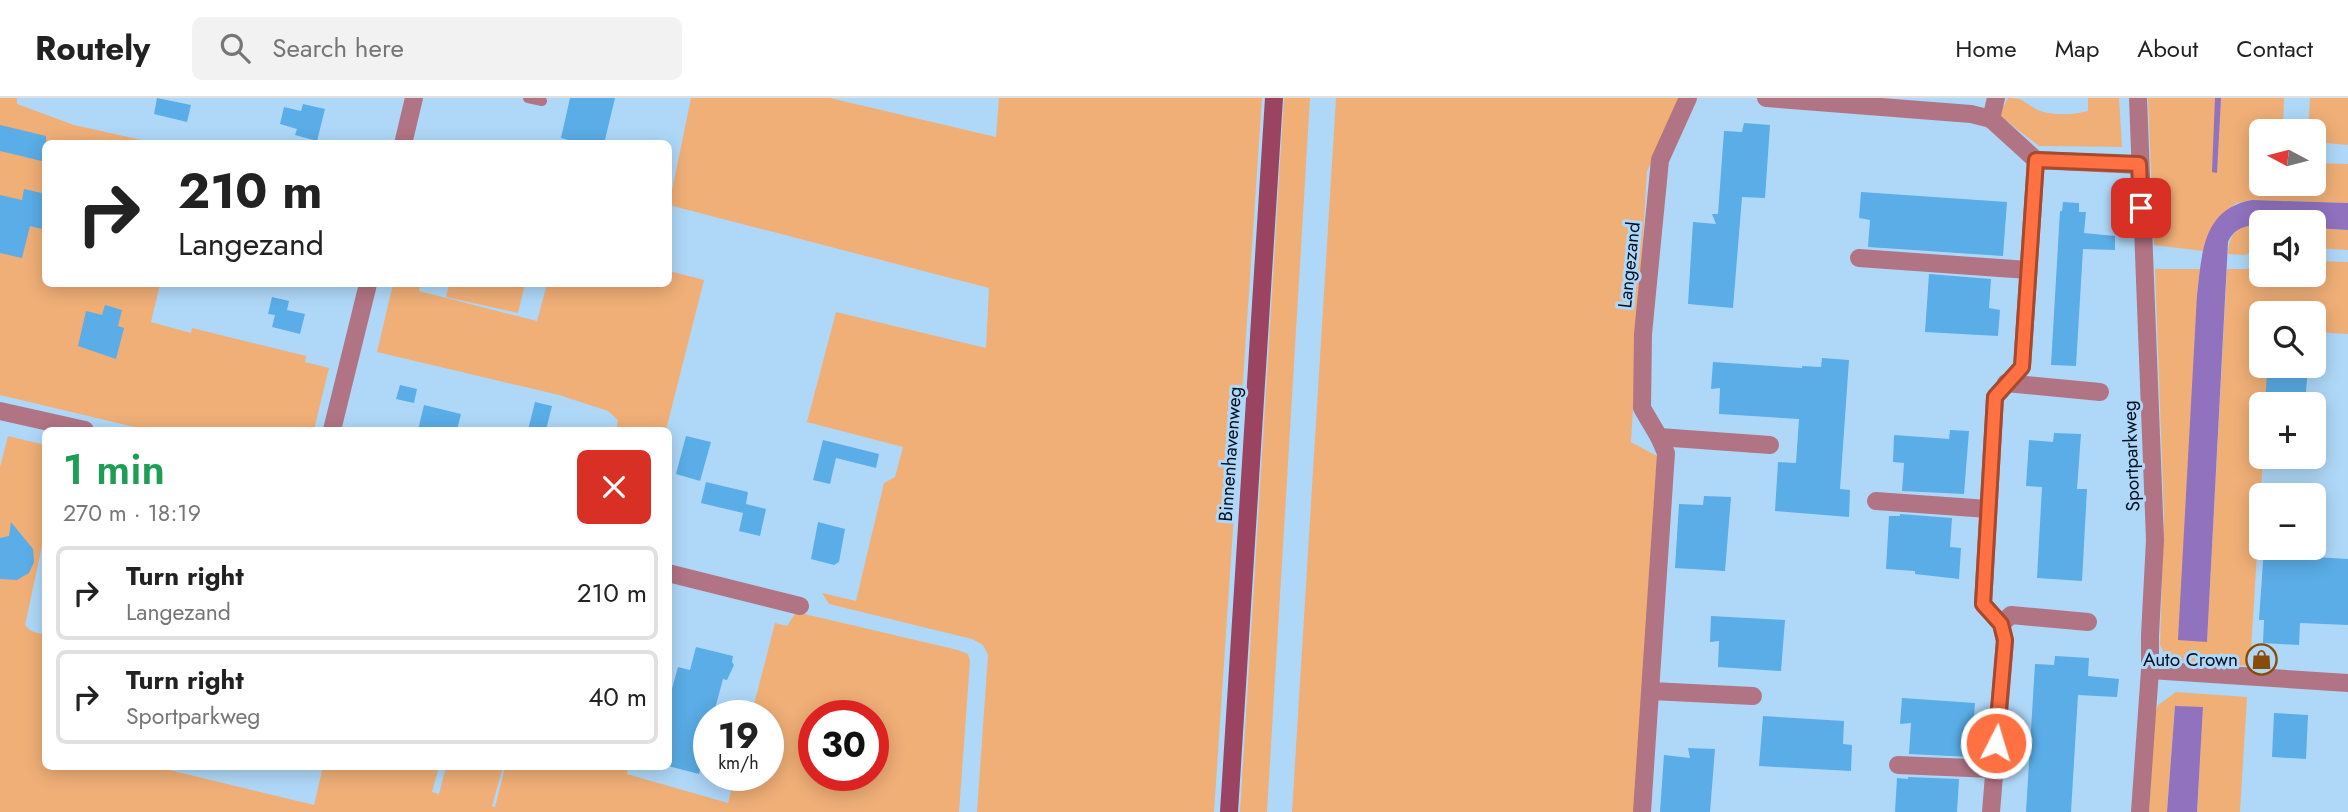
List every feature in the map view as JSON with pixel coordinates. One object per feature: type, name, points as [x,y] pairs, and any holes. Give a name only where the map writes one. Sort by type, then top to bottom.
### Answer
[{"type":"street","points":[[404,140],[414,98]]},
{"type":"street","name":"Binnenhavenweg","points":[[1229,812],[1274,98]]},
{"type":"street","name":"Langezand","points":[[1642,812],[1665,453],[1642,408],[1643,334],[1660,160],[1689,98]]},
{"type":"street","points":[[1766,98],[1971,114],[1991,119],[2036,160],[2139,164]]},
{"type":"street","points":[[1991,119],[1996,98]]},
{"type":"street","name":"Sportparkweg","points":[[2138,98],[2155,540],[2150,670],[2140,812]]},
{"type":"street","points":[[1991,812],[2005,640],[2001,624],[1983,604],[1987,509],[1995,397],[2022,367],[2036,160]]},
{"type":"street","points":[[1859,258],[2028,270]]},
{"type":"street","points":[[333,427],[367,287]]},
{"type":"street","points":[[2006,383],[2100,392]]},
{"type":"street","points":[[0,411],[72,427]]},
{"type":"street","points":[[1659,437],[1770,445]]},
{"type":"street","points":[[1876,500],[1987,509]]},
{"type":"street","points":[[672,574],[800,606]]},
{"type":"street","points":[[2001,624],[2011,615],[2088,622]]},
{"type":"street","points":[[2150,670],[2348,683]]},
{"type":"street","points":[[1651,691],[1753,696]]},
{"type":"street","points":[[1898,765],[1993,769]]},
{"type":"lane","points":[[528,98],[542,102]]},
{"type":"shaded area","points":[[0,98],[17,98],[17,104],[74,125],[142,140],[42,140],[42,287],[159,287],[151,322],[191,333],[192,328],[306,356],[305,362],[329,368],[315,427],[134,427],[0,395]]},
{"type":"shaded area","points":[[691,98],[830,98],[996,137],[999,98],[1262,98],[1214,812],[977,812],[988,655],[983,645],[972,639],[829,604],[822,593],[856,601],[884,483],[895,477],[903,447],[807,422],[836,312],[986,348],[989,288],[672,206],[672,190]]},
{"type":"shaded area","points":[[1284,98],[1310,98],[1267,812],[1240,812]]},
{"type":"shaded area","points":[[1336,98],[1685,98],[1647,171],[1631,442],[1657,456],[1634,812],[1292,812]]},
{"type":"shaded area","points":[[2008,98],[2021,100],[2044,112],[2063,114],[2088,111],[2088,98],[2119,98],[2122,147],[2039,146],[1999,115]]},
{"type":"shaded area","points":[[2148,98],[2284,98],[2283,119],[2249,119],[2249,196],[2326,196],[2326,163],[2348,164],[2348,203],[2252,200],[2235,204],[2226,213],[2211,233],[2203,251],[2154,245]]},
{"type":"shaded area","points":[[2215,98],[2221,98],[2217,173],[2212,172]]},
{"type":"shaded area","points":[[2310,98],[2348,98],[2348,145],[2326,143],[2326,119],[2309,119]]},
{"type":"shaded area","points":[[2252,200],[2348,203],[2348,230],[2326,229],[2326,210],[2249,210],[2249,227],[2237,230],[2228,242],[2207,642],[2178,640],[2201,264],[2203,249],[2214,223],[2235,205]]},
{"type":"shaded area","points":[[2247,226],[2249,254],[2228,254],[2233,235]]},
{"type":"shaded area","points":[[2326,229],[2348,230],[2348,250],[2326,249]]},
{"type":"shaded area","points":[[2326,261],[2348,262],[2348,334],[2326,333],[2326,301],[2249,301],[2249,378],[2268,378],[2267,392],[2249,392],[2249,469],[2262,469],[2261,483],[2249,483],[2249,560],[2257,560],[2250,666],[2177,661],[2166,657],[2160,645],[2164,516],[2155,269],[2200,269],[2197,295],[2207,641],[2227,269],[2249,268],[2249,287],[2326,287]]},
{"type":"shaded area","points":[[672,272],[704,280],[667,427],[617,427],[618,420],[608,411],[559,395],[377,352],[392,287],[420,287],[419,291],[537,321],[546,287],[672,287]]},
{"type":"shaded area","points":[[448,287],[524,287],[518,313],[446,297]]},
{"type":"shaded area","points":[[8,436],[42,444],[42,546],[25,625],[31,631],[42,634],[42,770],[169,770],[314,805],[322,770],[438,770],[432,792],[439,794],[445,770],[502,770],[492,806],[495,807],[504,770],[628,770],[627,774],[728,803],[731,791],[784,791],[784,700],[755,700],[775,623],[787,626],[796,612],[968,654],[970,661],[959,812],[0,812],[0,467]]},
{"type":"shaded area","points":[[2176,692],[2247,697],[2240,812],[2197,812],[2203,708],[2175,706],[2167,812],[2149,812],[2155,714],[2158,705]]},
{"type":"shaded area","points":[[2175,706],[2203,707],[2197,812],[2167,812]]},
{"type":"building","points":[[157,98],[191,105],[187,122],[154,114]]},
{"type":"building","points":[[570,98],[615,98],[605,140],[561,138]]},
{"type":"building","points":[[303,104],[325,109],[317,140],[295,135],[297,129],[280,124],[284,107],[301,111]]},
{"type":"building","points":[[1744,123],[1770,125],[1765,198],[1742,197],[1733,308],[1688,304],[1693,222],[1716,224],[1712,214],[1718,214],[1724,131],[1742,132]]},
{"type":"building","points":[[0,125],[46,136],[46,140],[42,140],[42,161],[0,151]]},
{"type":"building","points":[[24,189],[42,193],[42,229],[30,226],[22,258],[0,253],[0,195],[22,200]]},
{"type":"building","points":[[1861,192],[2007,202],[2003,256],[1868,247],[1870,220],[1859,218]]},
{"type":"building","points":[[2063,202],[2079,203],[2079,212],[2086,212],[2084,233],[2115,236],[2115,250],[2083,249],[2076,366],[2051,365],[2060,211]]},
{"type":"building","points":[[1929,274],[1991,279],[1989,308],[2000,310],[1998,336],[1925,332]]},
{"type":"building","points":[[272,297],[289,301],[287,310],[305,314],[300,334],[272,327],[275,315],[268,314]]},
{"type":"building","points":[[105,305],[122,310],[118,326],[124,328],[116,359],[78,346],[86,311],[102,315]]},
{"type":"building","points":[[1822,358],[1849,360],[1840,489],[1850,490],[1849,517],[1775,511],[1778,462],[1796,463],[1799,419],[1719,414],[1720,388],[1711,389],[1713,362],[1802,368],[1821,367]]},
{"type":"building","points":[[2267,378],[2307,378],[2306,392],[2266,392]]},
{"type":"building","points":[[400,385],[417,389],[414,403],[396,399]]},
{"type":"building","points":[[535,402],[552,406],[547,427],[529,427]]},
{"type":"building","points":[[424,405],[461,414],[458,427],[419,427]]},
{"type":"building","points":[[1950,430],[1969,431],[1964,494],[1902,491],[1904,463],[1893,462],[1894,435],[1949,439]]},
{"type":"building","points":[[2054,433],[2081,434],[2077,489],[2087,489],[2082,581],[2037,578],[2042,487],[2026,486],[2029,440],[2053,442]]},
{"type":"building","points":[[686,436],[711,442],[700,481],[676,474]]},
{"type":"building","points":[[823,440],[879,454],[876,468],[836,458],[830,484],[813,480]]},
{"type":"building","points":[[706,482],[748,492],[746,504],[766,509],[760,536],[739,531],[743,513],[701,503]]},
{"type":"building","points":[[1704,496],[1731,497],[1725,571],[1675,568],[1679,504],[1703,505]]},
{"type":"building","points":[[1900,514],[1952,518],[1950,547],[1961,548],[1959,579],[1886,569],[1889,516]]},
{"type":"building","points":[[11,522],[33,549],[34,562],[29,573],[17,580],[0,579],[0,538],[9,536]]},
{"type":"building","points":[[818,522],[845,529],[839,562],[834,565],[811,559]]},
{"type":"building","points":[[2348,559],[2348,625],[2300,623],[2299,645],[2263,643],[2264,620],[2259,620],[2263,560]]},
{"type":"building","points":[[1711,616],[1785,620],[1781,671],[1718,667],[1719,641],[1710,642]]},
{"type":"building","points":[[696,647],[733,656],[734,665],[727,680],[723,679],[717,700],[693,700],[693,772],[672,767],[672,689],[678,667],[690,670]]},
{"type":"building","points":[[2055,656],[2089,658],[2088,676],[2119,679],[2117,697],[2078,695],[2071,812],[2026,812],[2035,664],[2054,665]]},
{"type":"building","points":[[1902,698],[1975,703],[1971,757],[1909,754],[1911,723],[1900,724]]},
{"type":"building","points":[[2274,713],[2308,715],[2306,759],[2272,757]]},
{"type":"building","points":[[1763,716],[1844,721],[1843,744],[1852,745],[1851,771],[1759,766]]},
{"type":"building","points":[[1688,748],[1715,749],[1710,812],[1660,812],[1664,755],[1690,758]]},
{"type":"building","points":[[1897,778],[1959,779],[1957,812],[1895,812]]},
{"type":"place","name":"Auto Crown","points":[[2261,659]]},
{"type":"route","points":[[1996,743],[2005,640],[2001,624],[1983,604],[1989,481],[1995,397],[2022,367],[2036,160],[2139,164],[2141,208]]}]
